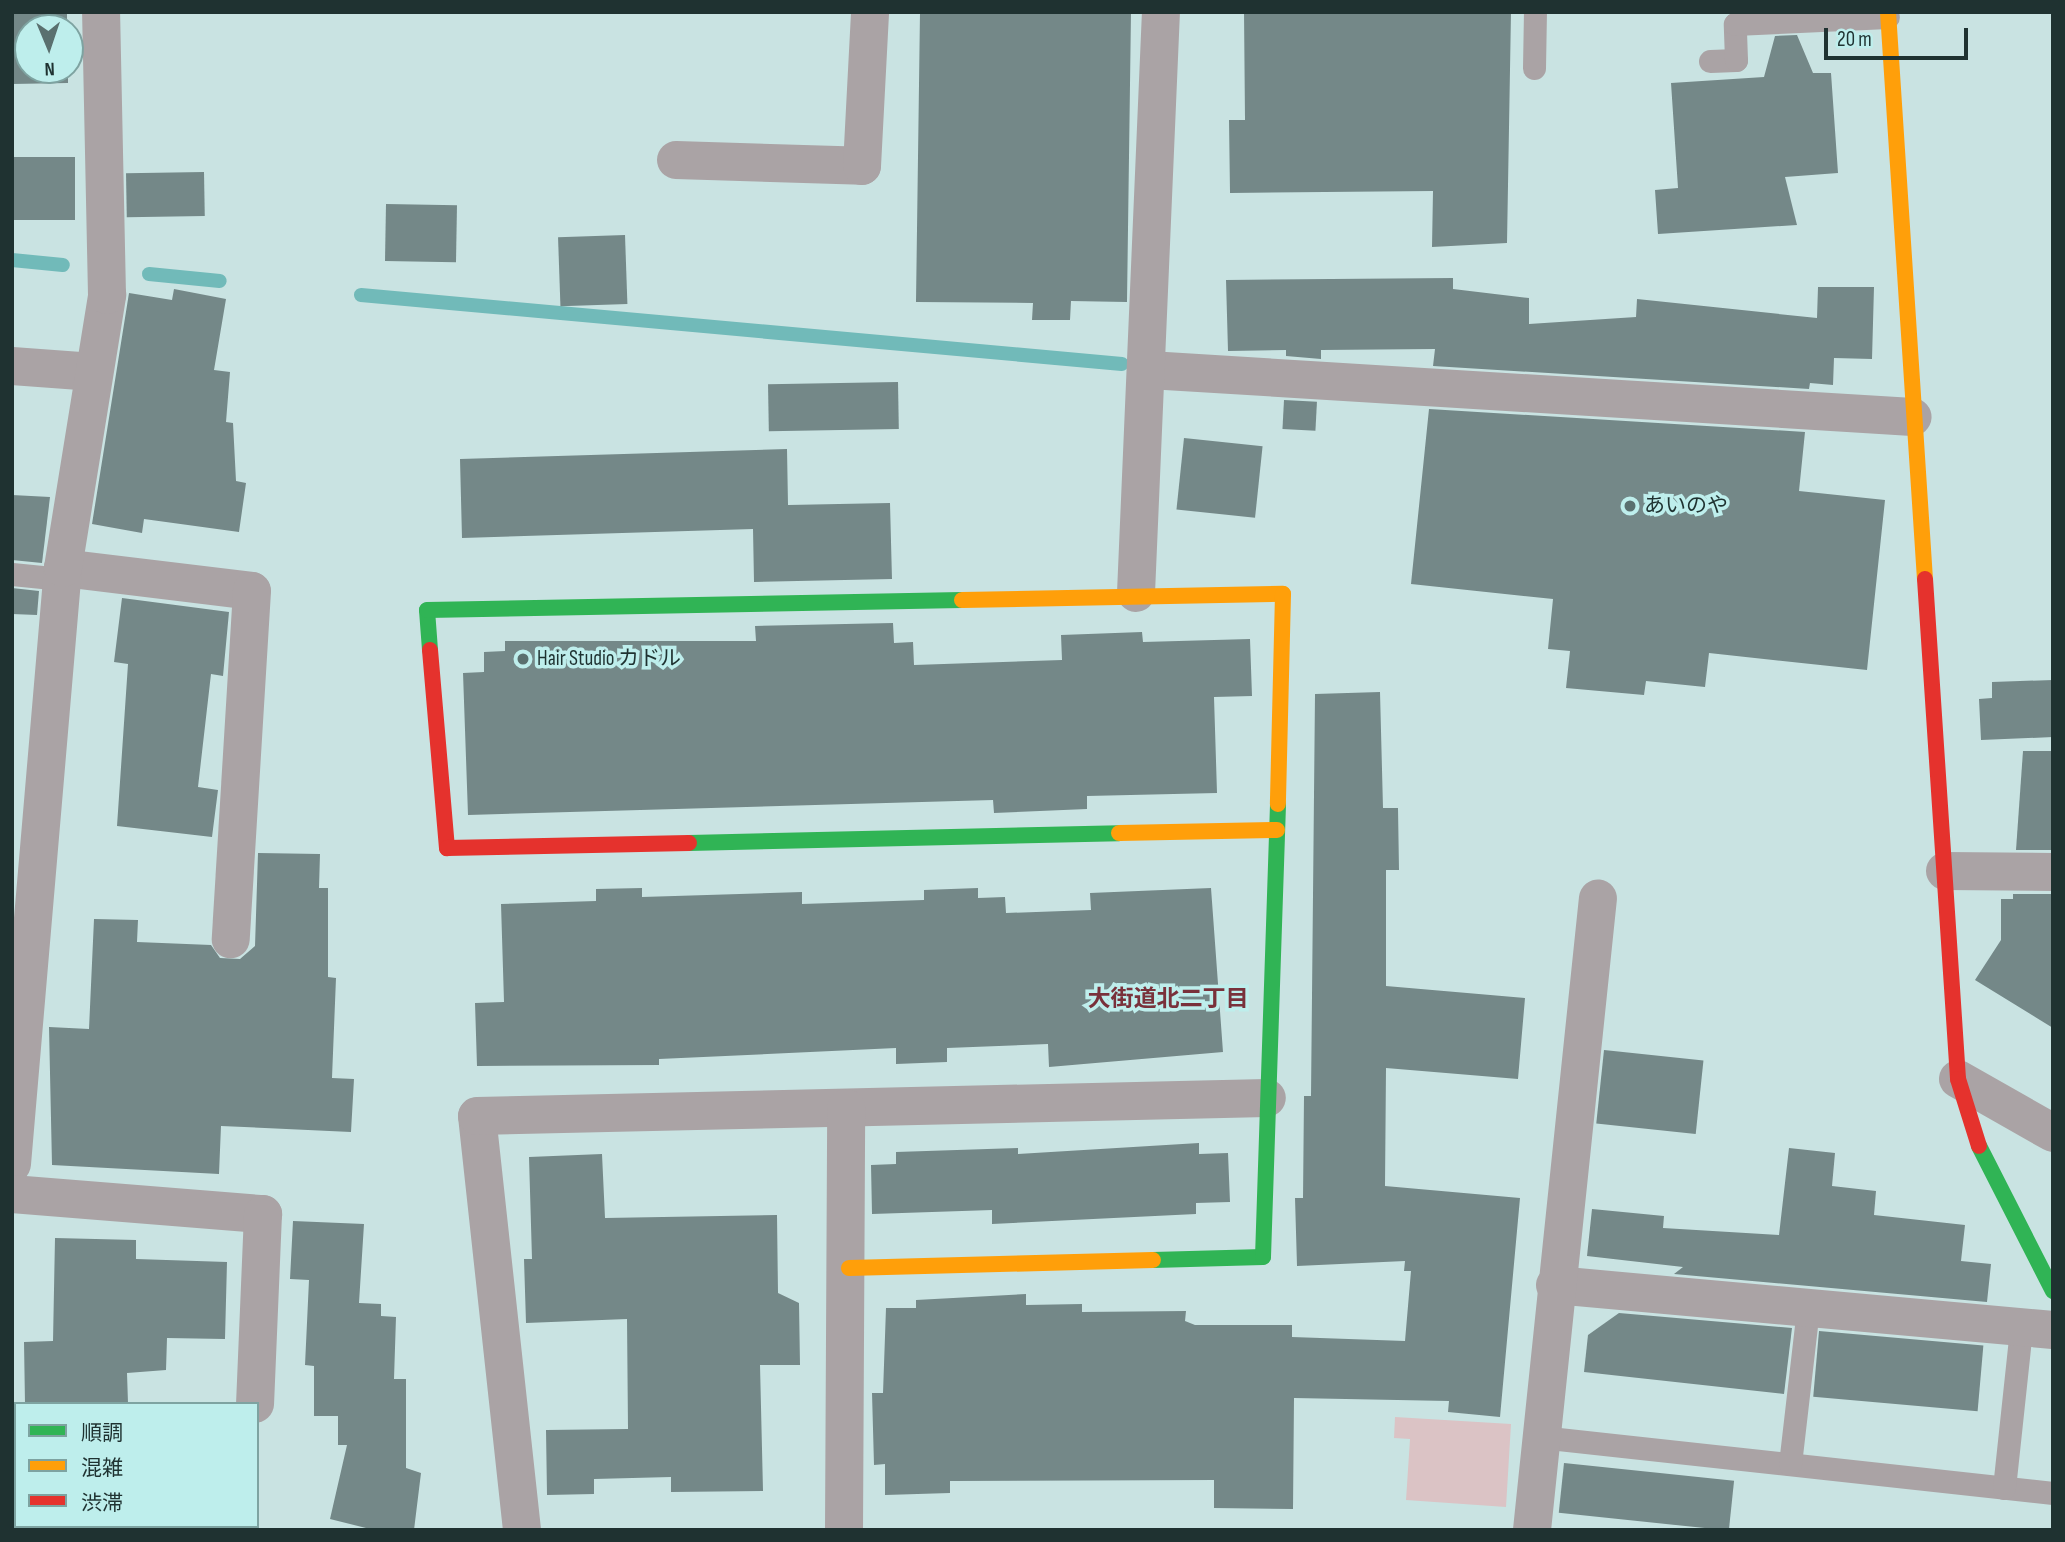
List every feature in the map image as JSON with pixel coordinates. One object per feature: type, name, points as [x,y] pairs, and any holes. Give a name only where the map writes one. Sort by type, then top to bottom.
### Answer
[{"type":"street","points":[[12,1164],[20,987],[62,573],[107,295],[101,12]]},
{"type":"street","points":[[676,160],[862,166],[870,12]]},
{"type":"street","points":[[1136,593],[1149,370],[1161,12]]},
{"type":"street","points":[[1888,15],[1958,1079],[1985,1164],[2053,1291]]},
{"type":"street","points":[[12,366],[94,372]]},
{"type":"street","points":[[1149,370],[1913,417]]},
{"type":"street","points":[[62,573],[252,591],[231,939]]},
{"type":"street","points":[[849,1268],[1263,1257],[1277,830],[1283,594],[1136,593],[426,610],[447,848],[1277,830]]},
{"type":"street","points":[[1945,871],[2053,872]]},
{"type":"street","points":[[1532,1530],[1555,1285],[1598,898]]},
{"type":"street","points":[[1958,1079],[2053,1133]]},
{"type":"street","points":[[522,1530],[477,1116],[1267,1098]]},
{"type":"street","points":[[844,1530],[849,1268],[846,1108]]},
{"type":"street","points":[[12,1194],[263,1214],[255,1402]]},
{"type":"street","points":[[1555,1285],[2037,1329]]},
{"type":"lane","points":[[1534,68],[1535,12]]},
{"type":"lane","points":[[1710,61],[1736,60],[1735,24],[1888,15]]},
{"type":"lane","points":[[12,574],[62,573]]},
{"type":"lane","points":[[1790,1465],[1808,1308]]},
{"type":"lane","points":[[2004,1488],[2037,1329]]},
{"type":"lane","points":[[1540,1437],[2053,1493]]},
{"type":"shaded area","points":[[1395,1417],[1511,1424],[1506,1507],[1406,1500],[1410,1439],[1394,1438]]},
{"type":"building","points":[[12,12],[67,12],[14,14],[12,84]]},
{"type":"building","points":[[920,12],[1131,12],[1127,302],[1071,301],[1070,320],[1032,320],[1033,303],[916,302]]},
{"type":"building","points":[[1244,12],[1511,12],[1507,243],[1432,247],[1433,191],[1230,193],[1229,120],[1245,120]]},
{"type":"building","points":[[1797,35],[1813,73],[1831,73],[1838,173],[1785,177],[1797,225],[1658,234],[1655,190],[1678,188],[1671,83],[1764,77],[1775,36]]},
{"type":"building","points":[[12,157],[75,157],[75,220],[12,220]]},
{"type":"building","points":[[204,172],[205,216],[127,217],[126,173]]},
{"type":"building","points":[[386,204],[457,205],[456,262],[385,261]]},
{"type":"building","points":[[625,235],[627,304],[560,306],[558,237]]},
{"type":"building","points":[[1453,278],[1453,289],[1529,298],[1529,324],[1636,317],[1637,299],[1817,318],[1818,287],[1874,287],[1872,359],[1834,358],[1833,385],[1810,383],[1809,389],[1433,366],[1435,349],[1321,350],[1321,359],[1286,356],[1286,350],[1228,351],[1226,280]]},
{"type":"building","points":[[174,289],[226,299],[214,370],[230,372],[226,422],[233,423],[236,481],[246,483],[239,532],[144,519],[142,533],[92,524],[129,293],[172,300]]},
{"type":"building","points":[[898,382],[899,429],[769,431],[768,384]]},
{"type":"building","points":[[1284,400],[1317,402],[1315,431],[1282,429]]},
{"type":"building","points":[[1429,409],[1805,432],[1799,491],[1885,500],[1867,670],[1709,653],[1705,687],[1646,681],[1644,695],[1566,688],[1570,651],[1548,649],[1553,599],[1411,584]]},
{"type":"building","points":[[1184,438],[1263,446],[1255,518],[1176,510]]},
{"type":"building","points":[[787,449],[788,505],[890,503],[892,579],[754,582],[753,529],[462,538],[460,459]]},
{"type":"building","points":[[12,495],[50,497],[42,563],[12,560]]},
{"type":"building","points":[[12,588],[39,591],[37,615],[12,614]]},
{"type":"building","points":[[122,598],[229,612],[223,676],[211,674],[198,787],[218,790],[212,837],[117,826],[128,664],[114,662]]},
{"type":"building","points":[[893,623],[894,643],[913,642],[914,665],[1062,660],[1061,635],[1142,632],[1143,642],[1250,639],[1252,696],[1214,697],[1217,793],[1087,796],[1087,809],[994,813],[993,800],[468,815],[463,673],[484,672],[484,652],[505,651],[505,641],[756,641],[755,626]]},
{"type":"building","points":[[2053,680],[2053,737],[1981,740],[1979,699],[1992,698],[1992,682]]},
{"type":"building","points":[[1380,692],[1383,808],[1398,808],[1399,870],[1386,870],[1386,986],[1525,998],[1518,1079],[1386,1068],[1385,1186],[1520,1198],[1500,1417],[1448,1412],[1449,1401],[1294,1398],[1293,1509],[1214,1508],[1214,1480],[950,1481],[950,1493],[885,1495],[885,1464],[874,1465],[872,1393],[883,1393],[886,1308],[916,1308],[916,1300],[1026,1294],[1026,1305],[1082,1304],[1082,1312],[1186,1311],[1185,1321],[1195,1325],[1292,1325],[1292,1337],[1405,1341],[1411,1271],[1404,1271],[1405,1261],[1297,1266],[1295,1198],[1303,1198],[1304,1096],[1311,1096],[1315,694]]},
{"type":"building","points":[[2023,751],[2053,751],[2053,850],[2016,850]]},
{"type":"building","points":[[258,853],[320,854],[319,888],[328,888],[328,977],[336,978],[332,1078],[354,1079],[351,1132],[221,1126],[219,1174],[52,1165],[49,1027],[89,1029],[94,919],[138,920],[137,942],[211,945],[220,958],[240,959],[255,946]]},
{"type":"building","points":[[642,888],[642,897],[802,892],[802,904],[924,900],[924,890],[978,888],[978,898],[1005,897],[1006,913],[1091,910],[1090,893],[1211,888],[1223,1052],[1049,1067],[1048,1044],[947,1048],[947,1062],[896,1064],[896,1048],[659,1059],[659,1065],[477,1066],[475,1003],[504,1002],[501,904],[596,901],[596,889]]},
{"type":"building","points":[[2013,894],[2053,894],[2053,1028],[1975,980],[2001,940],[2001,899],[2013,899]]},
{"type":"building","points":[[1604,1050],[1703,1060],[1696,1134],[1596,1124]]},
{"type":"building","points":[[1199,1143],[1199,1154],[1228,1153],[1230,1202],[1196,1203],[1196,1214],[992,1224],[992,1210],[872,1214],[871,1165],[896,1164],[896,1152],[1018,1148],[1018,1154]]},
{"type":"building","points":[[1789,1148],[1835,1153],[1832,1186],[1876,1191],[1874,1215],[1965,1225],[1961,1261],[1991,1264],[1987,1302],[1674,1274],[1683,1267],[1587,1256],[1592,1209],[1664,1216],[1663,1228],[1779,1235]]},
{"type":"building","points":[[602,1154],[605,1218],[777,1215],[778,1293],[799,1303],[800,1365],[760,1365],[763,1491],[671,1492],[671,1477],[594,1479],[594,1494],[547,1495],[546,1430],[628,1429],[627,1319],[526,1323],[524,1259],[532,1259],[529,1157]]},
{"type":"building","points":[[293,1221],[364,1224],[359,1303],[381,1304],[381,1316],[396,1317],[394,1379],[406,1379],[406,1468],[421,1473],[414,1530],[374,1530],[330,1519],[347,1445],[338,1445],[338,1416],[314,1416],[314,1366],[305,1365],[309,1280],[290,1279]]},
{"type":"building","points":[[55,1238],[136,1240],[136,1259],[227,1262],[225,1339],[167,1338],[166,1370],[127,1373],[128,1402],[25,1402],[24,1342],[53,1341]]},
{"type":"building","points":[[1619,1313],[1792,1328],[1784,1394],[1584,1372],[1588,1335]]},
{"type":"building","points":[[1819,1331],[1983,1345],[1978,1411],[1813,1397]]},
{"type":"building","points":[[1564,1463],[1734,1481],[1729,1530],[1559,1513]]},
{"type":"waterway","points":[[12,260],[63,265]]},
{"type":"waterway","points":[[149,274],[220,281]]},
{"type":"waterway","points":[[361,295],[1122,364]]},
{"type":"traffic: fast","points":[[430,650],[427,610],[962,600]]},
{"type":"traffic: fast","points":[[1153,1260],[1263,1257],[1278,804]]},
{"type":"traffic: fast","points":[[689,843],[1119,833]]},
{"type":"traffic: fast","points":[[1979,1146],[2053,1291]]},
{"type":"traffic: slow","points":[[1888,12],[1925,579]]},
{"type":"traffic: slow","points":[[962,600],[1283,594],[1278,804]]},
{"type":"traffic: slow","points":[[1119,833],[1277,830]]},
{"type":"traffic: slow","points":[[849,1268],[1153,1260]]},
{"type":"traffic: jam","points":[[1925,579],[1958,1079],[1979,1146]]},
{"type":"traffic: jam","points":[[430,650],[447,848],[689,843]]},
{"type":"place","name":"あいのや","points":[[1630,506]]},
{"type":"place","name":"Hair Studio カドル","points":[[523,659]]},
{"type":"district","name":"大街道北二丁目","points":[[1168,999]]}]
